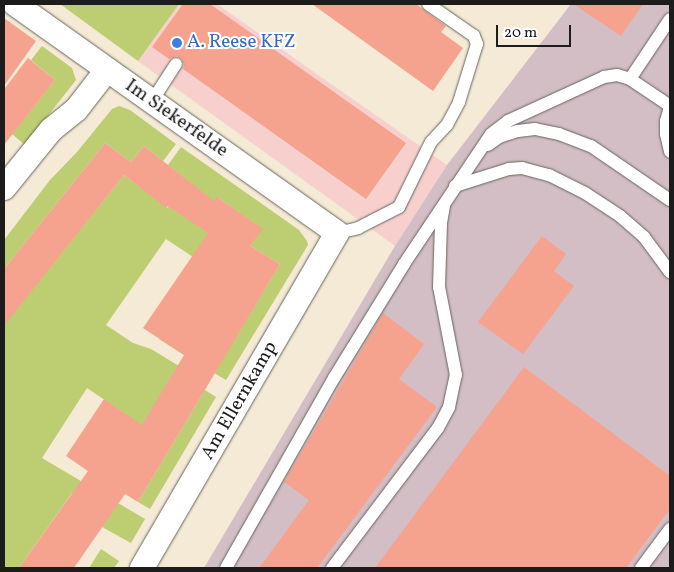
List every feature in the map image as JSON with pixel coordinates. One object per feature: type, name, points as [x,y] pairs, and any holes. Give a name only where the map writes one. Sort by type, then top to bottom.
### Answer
[{"type":"street","name":"Im Siekerfelde","points":[[15,4],[337,233]]},
{"type":"street","points":[[4,188],[51,130],[76,110],[107,70]]},
{"type":"street","name":"Am Ellernkamp","points":[[142,568],[337,233]]},
{"type":"lane","points":[[337,233],[358,228],[399,207],[431,142],[447,125],[458,102],[476,44],[474,36],[428,4]]},
{"type":"lane","points":[[630,79],[670,19]]},
{"type":"lane","points":[[152,101],[176,64]]},
{"type":"lane","points":[[226,568],[334,378],[404,264],[491,134],[508,121],[604,77],[617,75],[630,79],[670,106],[666,121],[666,134],[670,152]]},
{"type":"lane","points":[[475,157],[499,137],[518,131],[535,130],[559,134],[591,146],[670,200]]},
{"type":"lane","points":[[455,186],[509,169],[522,168],[549,175],[585,193],[620,216],[644,237],[670,272]]},
{"type":"lane","points":[[332,568],[438,428],[449,407],[456,375],[439,287],[441,223],[445,201]]},
{"type":"lane","points":[[641,568],[670,529]]},
{"type":"shaded area","points":[[179,4],[217,4],[447,165],[395,246],[138,61]]},
{"type":"shaded area","points":[[571,4],[670,4],[670,568],[204,568],[395,246],[447,165]]},
{"type":"green space","points":[[60,4],[179,4],[138,61]]},
{"type":"green space","points":[[42,46],[72,68],[76,80],[25,145],[12,134],[55,80],[31,60]]},
{"type":"green space","points":[[119,106],[130,110],[176,144],[163,161],[144,146],[131,162],[105,143],[4,269],[4,240],[50,180],[77,152],[112,109]]},
{"type":"green space","points":[[181,147],[299,230],[308,245],[226,380],[214,373],[280,264],[250,246],[262,229],[217,197],[243,257],[184,355],[159,339],[208,267],[166,239],[106,325],[133,343],[151,349],[197,377],[194,383],[216,397],[150,509],[138,502],[203,393],[173,375],[108,484],[85,469],[124,413],[87,388],[42,458],[145,519],[131,543],[102,527],[108,518],[72,493],[19,568],[4,568],[4,325],[124,175],[167,208],[188,181],[168,165]]},
{"type":"green space","points":[[101,549],[119,561],[114,568],[89,568]]},
{"type":"building","points":[[183,4],[210,4],[406,143],[366,199],[183,69],[184,64],[181,58],[176,56],[169,59],[152,47]]},
{"type":"building","points":[[312,4],[416,4],[446,26],[441,32],[463,48],[433,91]]},
{"type":"building","points":[[573,4],[643,4],[621,36]]},
{"type":"building","points":[[4,18],[36,41],[4,86]]},
{"type":"building","points":[[28,58],[55,80],[4,145],[5,88]]},
{"type":"building","points":[[105,143],[131,162],[144,146],[214,201],[217,197],[263,229],[250,246],[280,264],[138,502],[125,494],[74,568],[19,568],[88,471],[66,456],[104,399],[142,425],[184,355],[143,328],[208,233],[168,206],[166,208],[124,175],[4,326],[4,269]]},
{"type":"building","points":[[542,236],[566,254],[554,271],[574,286],[523,354],[478,322]]},
{"type":"building","points":[[383,313],[424,344],[399,379],[437,407],[317,568],[259,568],[309,500],[284,482]]},
{"type":"building","points":[[524,367],[670,476],[670,509],[626,568],[375,568]]},
{"type":"place","name":"A. Reese KFZ","points":[[177,43]]}]
